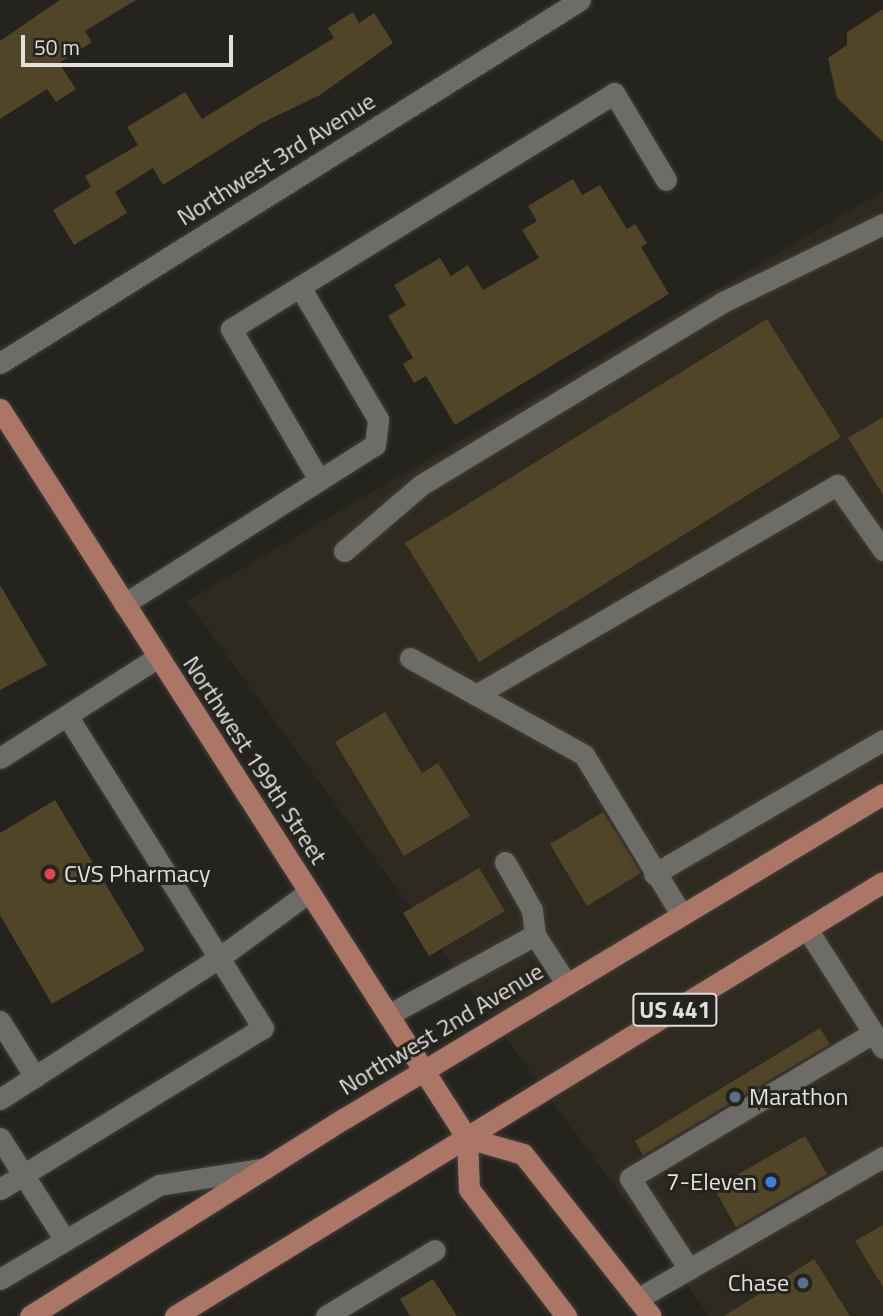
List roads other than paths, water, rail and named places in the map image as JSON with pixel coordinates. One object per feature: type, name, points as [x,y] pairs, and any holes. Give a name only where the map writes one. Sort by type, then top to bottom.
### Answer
[{"type":"main road","name":"Northwest 199th Street","points":[[0,409],[467,1138]]},
{"type":"main road","name":"Northwest 2nd Avenue","points":[[30,1316],[423,1070],[883,794]]},
{"type":"main road","name":"US 441","points":[[176,1316],[883,882]]},
{"type":"main road","points":[[566,1316],[469,1189],[467,1138],[523,1154],[651,1316]]},
{"type":"street","name":"Northwest 3rd Avenue","points":[[0,363],[580,0]]},
{"type":"street","points":[[319,480],[231,329],[614,93],[666,180]]},
{"type":"street","points":[[344,551],[421,485],[514,428],[723,302],[883,224]]},
{"type":"street","points":[[124,604],[375,445],[377,419],[300,287]]},
{"type":"street","points":[[476,695],[837,485],[883,550]]},
{"type":"street","points":[[0,758],[158,657]]},
{"type":"street","points":[[410,658],[584,755],[654,874],[681,914]]},
{"type":"street","points":[[0,1189],[263,1028],[67,715]]},
{"type":"street","points":[[654,874],[883,740]]},
{"type":"street","points":[[505,862],[532,910],[535,935],[566,983]]},
{"type":"street","points":[[0,1100],[219,958],[309,892]]},
{"type":"street","points":[[689,1269],[630,1178],[878,1041],[807,929]]},
{"type":"street","points":[[388,1015],[535,935]]},
{"type":"street","points":[[0,1021],[35,1077]]},
{"type":"street","points":[[0,1138],[65,1240]]},
{"type":"street","points":[[638,1299],[883,1157]]},
{"type":"street","points":[[0,1279],[159,1185],[268,1167]]},
{"type":"street","points":[[333,1314],[435,1250]]},
{"type":"place","name":"CVS Pharmacy","points":[[50,874]]},
{"type":"place","name":"Marathon","points":[[735,1097]]},
{"type":"place","name":"7-Eleven","points":[[771,1182]]},
{"type":"place","name":"Chase","points":[[803,1283]]}]
